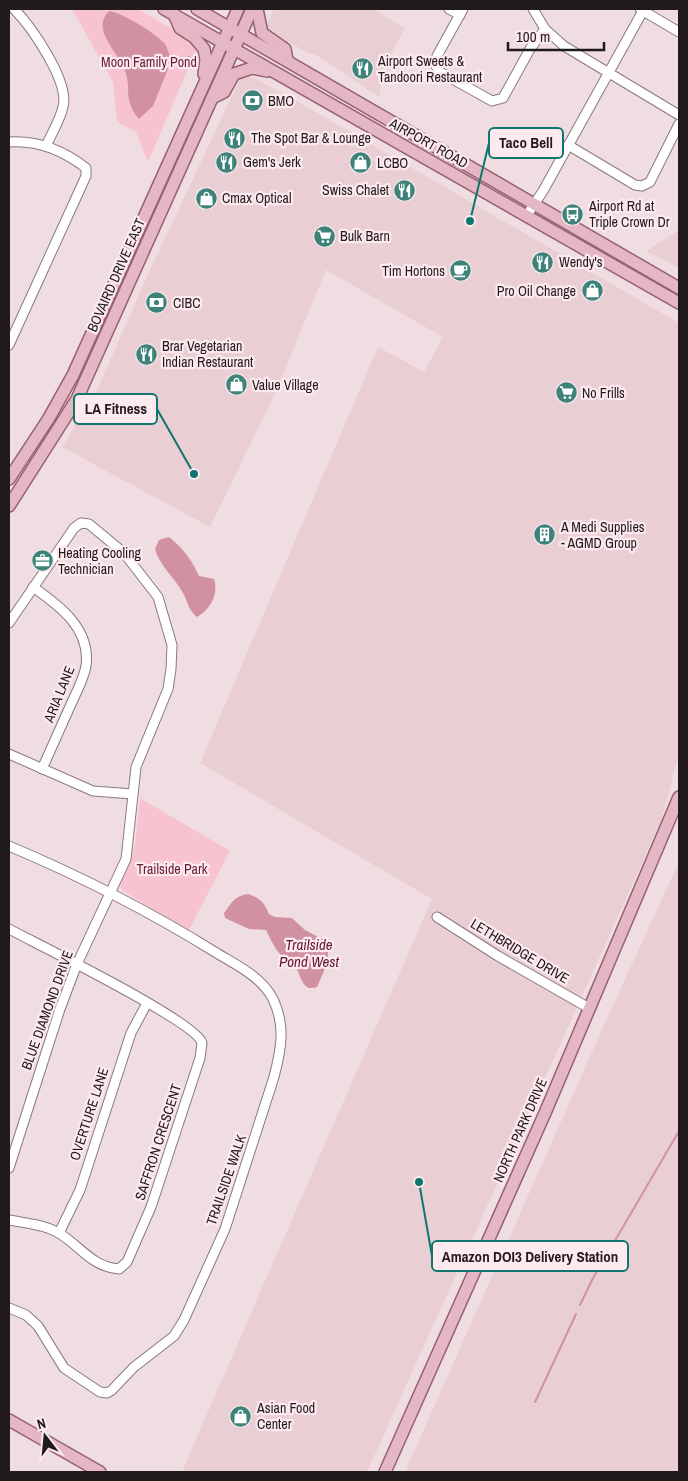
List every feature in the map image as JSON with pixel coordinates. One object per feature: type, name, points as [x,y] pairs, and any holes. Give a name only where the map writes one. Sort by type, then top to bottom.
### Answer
[{"type":"main road","name":"AIRPORT ROAD","points":[[197,9],[679,288]]},
{"type":"main road","name":"BOVAIRD DRIVE EAST","points":[[12,475],[49,418],[73,375],[238,9]]},
{"type":"main road","name":"BOVAIRD DRIVE EAST","points":[[9,506],[77,399],[252,9]]},
{"type":"main road","points":[[257,9],[262,33],[286,49],[287,60]]},
{"type":"main road","name":"AIRPORT ROAD","points":[[169,12],[679,303]]},
{"type":"main road","points":[[169,12],[180,28],[200,42],[206,54],[200,93]]},
{"type":"main road","points":[[212,98],[224,92],[234,74],[242,70],[252,68],[276,73]]},
{"type":"main road","points":[[12,475],[22,487]]},
{"type":"main road","name":"NORTH PARK DRIVE","points":[[385,1472],[679,797]]},
{"type":"main road","points":[[9,1420],[100,1472]]},
{"type":"street","points":[[14,9],[47,54],[62,86],[64,105],[46,146]]},
{"type":"street","points":[[450,9],[461,12],[436,59],[436,66],[440,72],[492,101],[503,98],[530,49],[545,29]]},
{"type":"street","points":[[532,9],[545,29],[564,46],[679,115]]},
{"type":"street","points":[[527,215],[568,145],[642,9],[679,32]]},
{"type":"street","points":[[568,145],[635,185],[642,186],[650,182],[679,124]]},
{"type":"street","points":[[9,142],[24,141],[46,146],[86,168],[86,176],[9,346]]},
{"type":"street","name":"BLUE DIAMOND DRIVE","points":[[9,1168],[53,1028],[77,964],[126,859],[136,767],[168,689],[172,645],[158,597],[124,553],[88,524],[81,523],[74,528],[33,587]]},
{"type":"street","points":[[9,623],[33,587]]},
{"type":"street","name":"ARIA LANE","points":[[33,587],[67,613],[83,636],[86,651],[86,667],[42,769]]},
{"type":"street","points":[[9,754],[94,791],[133,794]]},
{"type":"street","name":"TRAILSIDE WALK","points":[[9,846],[149,913],[258,979],[272,998],[279,1015],[282,1030],[276,1068],[225,1229],[184,1320],[174,1336],[134,1366],[112,1390],[107,1393],[100,1392],[64,1368],[38,1326],[26,1316],[9,1308]]},
{"type":"street","name":"LETHBRIDGE DRIVE","points":[[437,917],[498,956],[588,1008]]},
{"type":"street","name":"SAFFRON CRESCENT","points":[[9,929],[147,1003],[196,1033],[202,1043],[200,1058],[151,1207],[127,1262],[119,1269],[109,1268],[95,1261],[59,1233],[42,1226],[9,1220]]},
{"type":"street","name":"OVERTURE LANE","points":[[59,1233],[80,1190],[128,1042],[147,1003]]},
{"type":"shaded area","points":[[274,9],[373,9],[405,28],[383,68],[379,97],[318,56],[308,53],[266,29]]},
{"type":"shaded area","points":[[242,75],[244,78],[252,77],[288,96],[679,323],[679,753],[661,821],[367,1472],[188,1472],[183,1469],[432,899],[200,763],[378,347],[424,372],[443,337],[326,270],[273,398],[210,527],[62,447],[98,388],[150,270]]},
{"type":"shaded area","points":[[679,230],[679,268],[646,251],[653,247]]},
{"type":"shaded area","points":[[679,862],[679,1472],[405,1472],[604,1025]]},
{"type":"green space","name":"Moon Family Pond","points":[[72,9],[138,9],[171,28],[197,48],[148,162],[136,132],[117,122],[113,82]]},
{"type":"green space","name":"Trailside Park","points":[[140,798],[230,851],[189,930],[123,891],[120,885],[135,844]]},
{"type":"water","points":[[109,11],[130,19],[154,34],[165,44],[170,55],[165,63],[168,69],[153,106],[139,119],[129,100],[125,71],[104,33],[104,18]]},
{"type":"water","points":[[169,537],[187,555],[199,576],[214,579],[215,590],[212,601],[206,610],[197,617],[188,606],[180,587],[157,555],[155,549],[159,540]]},
{"type":"water","name":"Trailside Pond West","points":[[248,894],[261,901],[269,914],[275,917],[292,918],[305,930],[328,942],[328,962],[317,987],[312,988],[305,985],[294,964],[278,952],[266,930],[249,929],[225,918],[224,913],[234,900],[239,896]]},
{"type":"waterway","points":[[163,64],[189,57]]},
{"type":"waterway","points":[[580,1305],[592,1280],[679,1131]]},
{"type":"waterway","points":[[535,1402],[576,1314]]},
{"type":"place","name":"Airport Sweets & Tandoori Restaurant","points":[[362,69]]},
{"type":"place","name":"BMO","points":[[252,101]]},
{"type":"place","name":"The Spot Bar & Lounge","points":[[235,138]]},
{"type":"place","name":"Gem's Jerk","points":[[227,162]]},
{"type":"place","name":"LCBO","points":[[361,163]]},
{"type":"place","name":"Swiss Chalet","points":[[405,190]]},
{"type":"place","name":"Cmax Optical","points":[[206,198]]},
{"type":"place","name":"Airport Rd at Triple Crown Dr","points":[[573,214]]},
{"type":"place","name":"Taco Bell","points":[[470,221]]},
{"type":"place","name":"Bulk Barn","points":[[324,236]]},
{"type":"place","name":"Wendy's","points":[[543,262]]},
{"type":"place","name":"Tim Hortons","points":[[461,271]]},
{"type":"place","name":"Pro Oil Change","points":[[592,291]]},
{"type":"place","name":"CIBC","points":[[157,303]]},
{"type":"place","name":"Brar Vegetarian Indian Restaurant","points":[[146,354]]},
{"type":"place","name":"Value Village","points":[[236,385]]},
{"type":"place","name":"No Frills","points":[[566,393]]},
{"type":"place","name":"LA Fitness","points":[[194,474]]},
{"type":"place","name":"A Medi Supplies - AGMD Group","points":[[545,535]]},
{"type":"place","name":"Heating Cooling Technician","points":[[42,561]]},
{"type":"place","name":"Amazon DOI3 Delivery Station","points":[[419,1182]]},
{"type":"place","name":"Asian Food Center","points":[[241,1416]]}]
